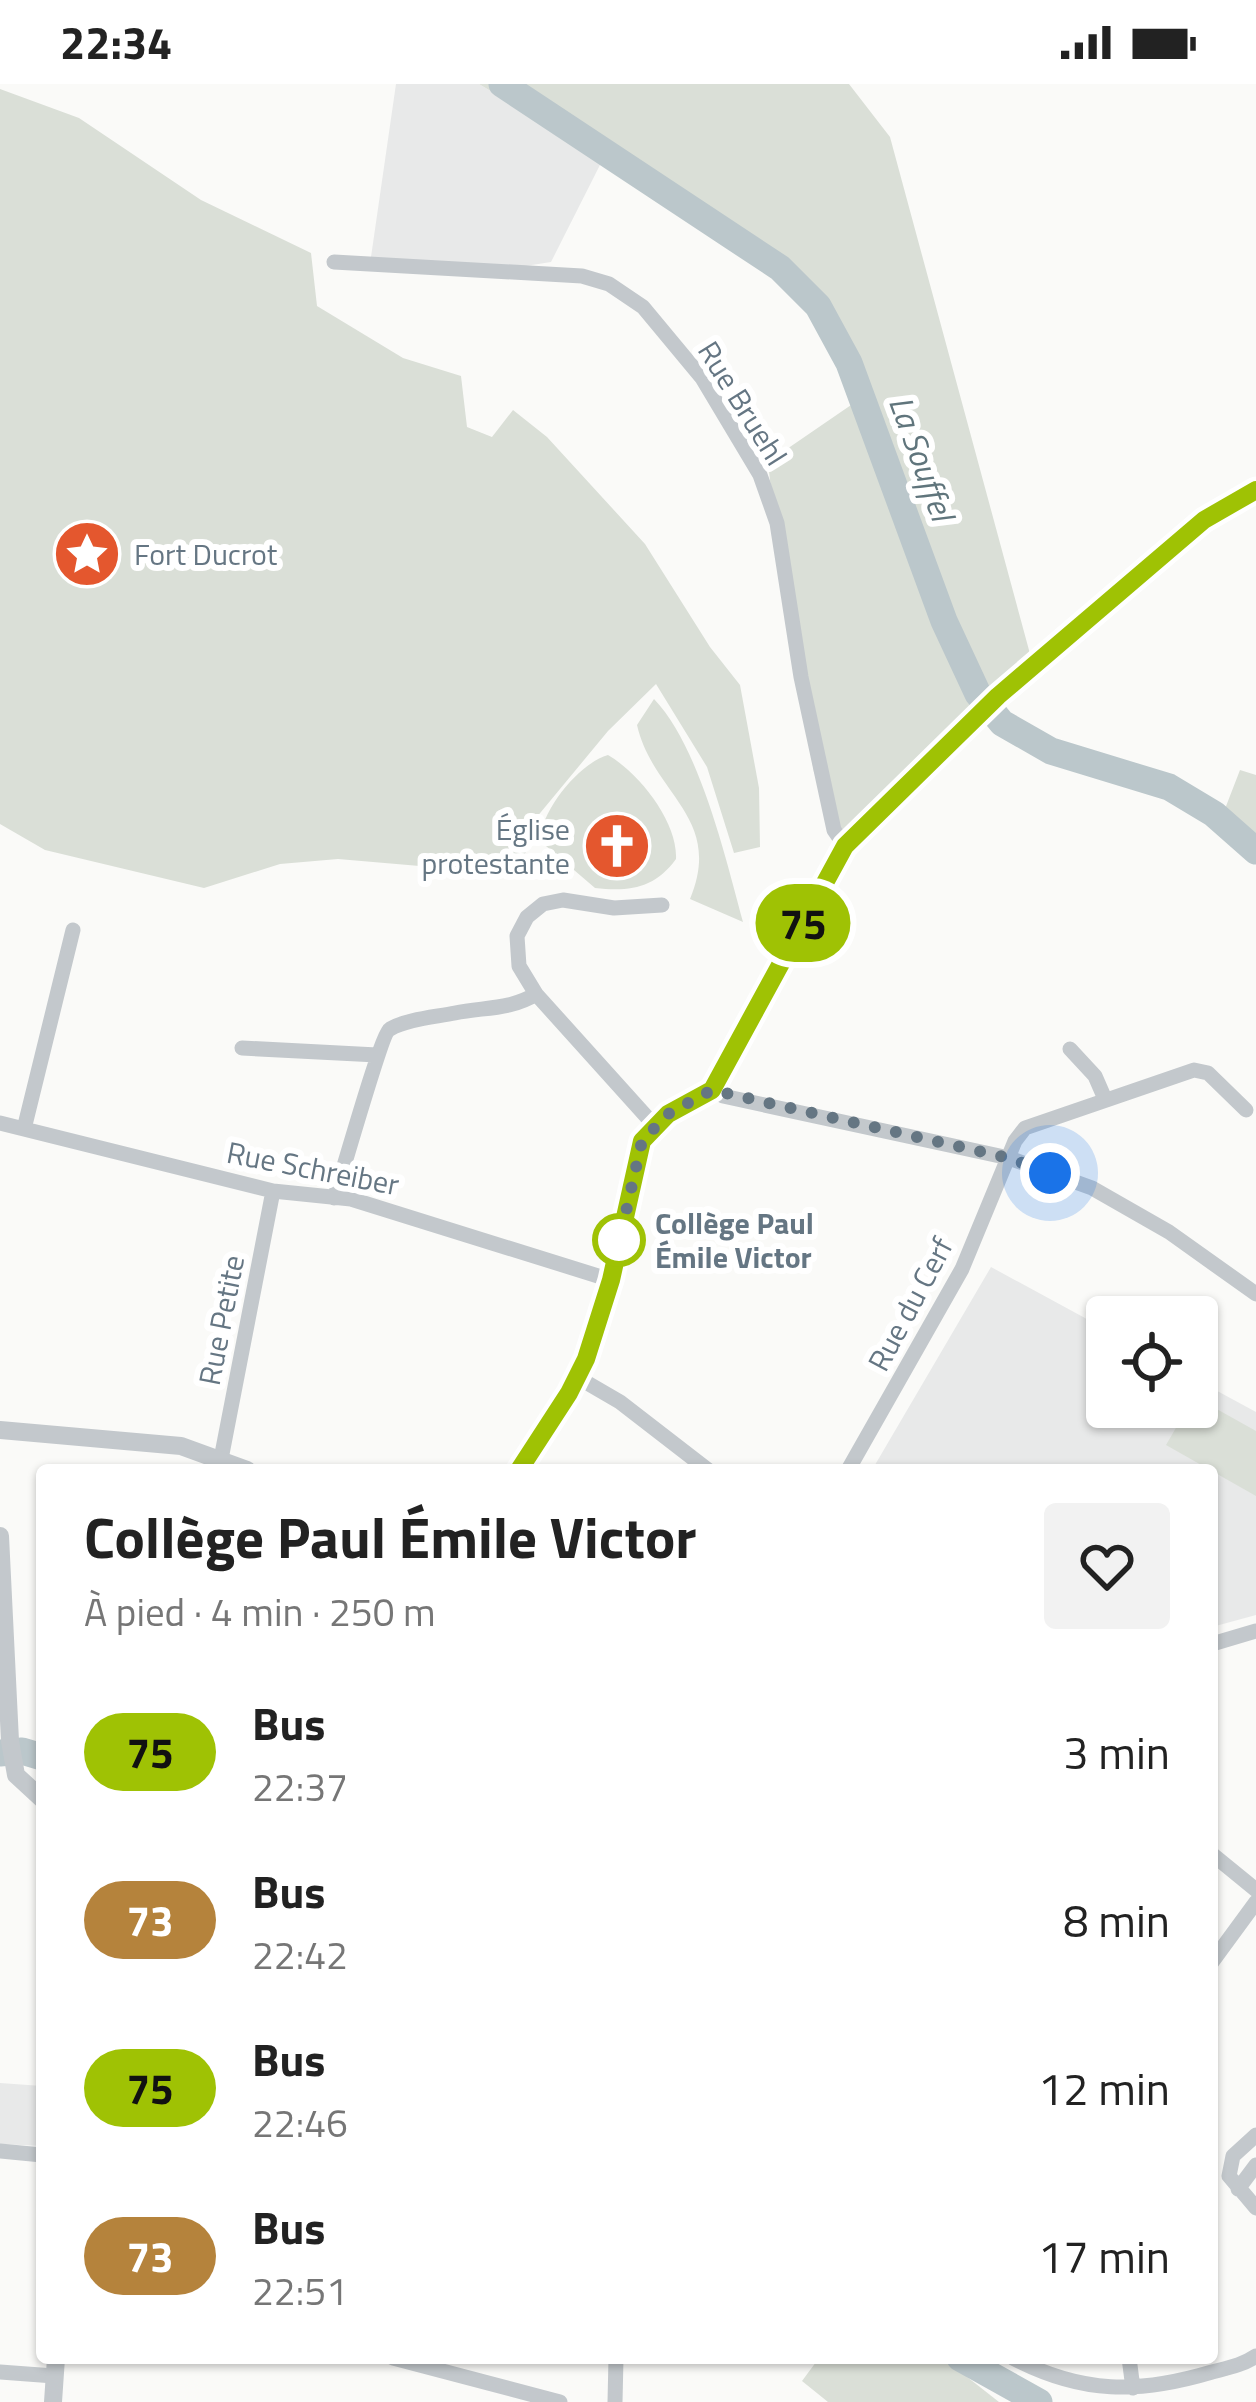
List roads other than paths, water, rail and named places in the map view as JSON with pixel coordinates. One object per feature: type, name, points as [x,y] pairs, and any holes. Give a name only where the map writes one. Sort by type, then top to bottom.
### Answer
[{"type":"street","name":"Rue Bruehl","points":[[334,262],[581,275],[608,284],[643,308],[702,378],[760,476],[777,524],[801,677],[834,830],[845,846]]},
{"type":"street","points":[[523,1464],[577,1378],[611,1280],[642,1141],[654,1125],[712,1090],[845,846],[972,718],[1204,520],[1256,490]]},
{"type":"street","points":[[654,1125],[536,994],[519,966],[517,936],[527,917],[543,904],[563,900],[614,908],[662,905]]},
{"type":"street","points":[[24,1129],[73,929]]},
{"type":"street","points":[[334,1198],[381,1037],[391,1028],[459,1012],[517,1006],[536,994]]},
{"type":"street","points":[[242,1048],[377,1055]]},
{"type":"street","points":[[1070,1049],[1095,1076],[1105,1099]]},
{"type":"street","points":[[1009,1158],[1025,1128],[1194,1070],[1208,1073],[1246,1110]]},
{"type":"street","points":[[712,1090],[1009,1158],[1091,1188],[1169,1232],[1256,1294]]},
{"type":"street","name":"Rue Schreiber","points":[[0,1123],[274,1191],[334,1198],[413,1216],[611,1280]]},
{"type":"street","name":"Rue du Cerf","points":[[851,1464],[962,1269],[1009,1158]]},
{"type":"street","name":"Rue Petite","points":[[221,1459],[274,1191]]},
{"type":"street","points":[[577,1378],[620,1402],[700,1464]]},
{"type":"street","points":[[0,1430],[168,1444],[233,1464]]},
{"type":"street","points":[[0,1536],[10,1773],[36,1793]]},
{"type":"street","points":[[1218,1642],[1256,1631]]},
{"type":"street","points":[[1218,1859],[1256,1890]]},
{"type":"street","points":[[1218,1953],[1256,1902]]},
{"type":"street","points":[[1256,2135],[1233,2156],[1229,2176],[1256,2208]]},
{"type":"street","points":[[0,2151],[36,2154]]},
{"type":"street","points":[[1238,2189],[1256,2165]]},
{"type":"street","points":[[1027,2364],[1077,2384],[1133,2388],[1186,2380],[1256,2356]]},
{"type":"street","points":[[416,2364],[560,2402]]},
{"type":"street","points":[[615,2402],[616,2364]]},
{"type":"street","points":[[1130,2364],[1133,2388]]},
{"type":"street","points":[[0,2372],[55,2367],[53,2402]]},
{"type":"waterway","name":"La Souffel","points":[[502,84],[780,268],[818,306],[849,363],[944,621],[978,694],[1002,723],[1051,751],[1169,787],[1214,814],[1256,851]]},
{"type":"waterway","name":"La Souffel","points":[[0,1753],[36,1755]]},
{"type":"waterway","name":"La Souffel","points":[[971,2364],[1039,2402]]},
{"type":"place","name":"Fort Ducrot","points":[[87,554]]},
{"type":"place","name":"Église protestante","points":[[617,846]]},
{"type":"place","name":"Collège Paul Émile Victor","points":[[619,1240]]}]
